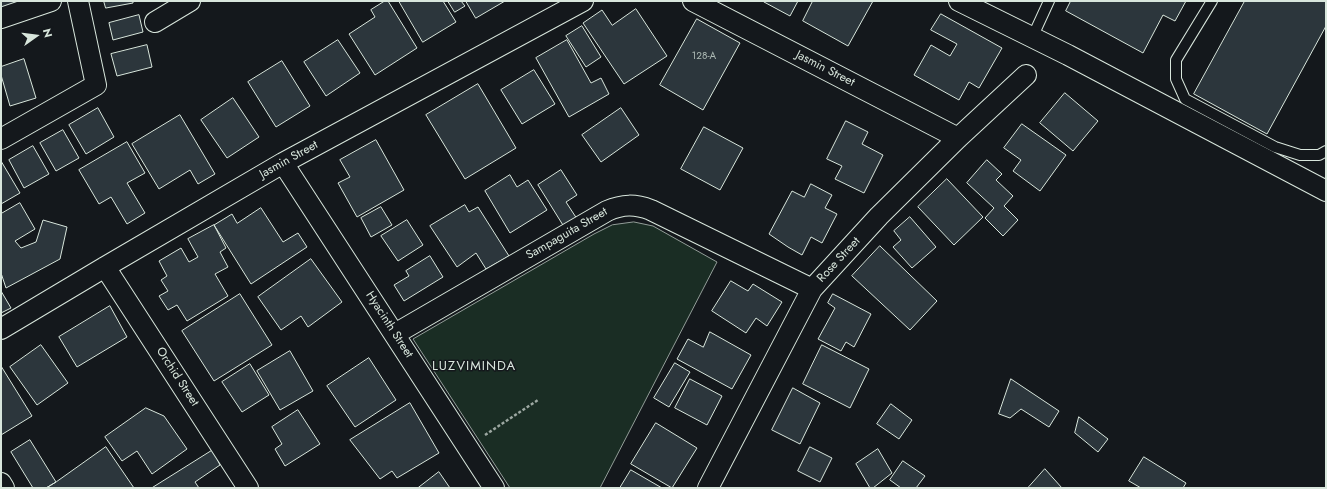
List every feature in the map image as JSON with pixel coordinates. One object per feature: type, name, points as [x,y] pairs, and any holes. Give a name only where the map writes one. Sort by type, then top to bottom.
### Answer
[{"type":"street","points":[[1,18],[51,1]]},
{"type":"street","points":[[1,139],[96,85],[78,1]]},
{"type":"street","points":[[155,22],[190,1]]},
{"type":"street","name":"Jasmin Street","points":[[1,329],[283,163],[583,1]]},
{"type":"street","name":"Jasmin Street","points":[[693,1],[958,138]]},
{"type":"street","points":[[959,1],[1075,59],[1326,191]]},
{"type":"street","name":"Rose Street","points":[[708,488],[812,289],[879,216],[958,138],[1026,75]]},
{"type":"street","name":"Hyacinth Street","points":[[283,163],[494,488]]},
{"type":"street","name":"Sampaguita Street","points":[[395,334],[607,211],[628,205],[640,206],[651,210],[812,289]]},
{"type":"street","name":"Orchid Street","points":[[105,267],[248,488]]},
{"type":"street","points":[[1,483],[4,488]]},
{"type":"lane","points":[[1032,38],[1049,1]]},
{"type":"lane","points":[[1212,1],[1176,60],[1176,78],[1186,99],[1276,147],[1300,155],[1319,155],[1326,151]]},
{"type":"path","points":[[468,446],[538,400]]},
{"type":"green space","points":[[634,222],[653,226],[717,262],[600,488],[510,488],[413,339],[594,234],[612,225]]},
{"type":"building","points":[[1,1],[18,1],[19,5],[1,12]]},
{"type":"building","points":[[104,1],[133,1],[133,3],[106,8]]},
{"type":"building","points":[[385,1],[388,1],[417,48],[375,75],[349,34],[375,17],[371,10]]},
{"type":"building","points":[[399,1],[443,1],[456,22],[423,42]]},
{"type":"building","points":[[448,1],[461,1],[465,6],[455,12]]},
{"type":"building","points":[[466,1],[505,1],[476,18]]},
{"type":"building","points":[[764,1],[798,1],[790,16]]},
{"type":"building","points":[[813,1],[873,1],[848,46],[803,21]]},
{"type":"building","points":[[1071,1],[1186,1],[1175,21],[1163,15],[1143,53],[1066,11]]},
{"type":"building","points":[[1245,1],[1326,1],[1326,26],[1267,134],[1194,94]]},
{"type":"building","points":[[636,9],[667,56],[624,84],[583,23],[602,10],[612,25]]},
{"type":"building","points":[[941,14],[1002,48],[979,88],[969,82],[959,100],[914,75],[931,45],[950,56],[957,44],[931,30]]},
{"type":"building","points":[[139,15],[143,32],[113,40],[109,23]]},
{"type":"building","points":[[697,19],[740,43],[703,110],[660,85]]},
{"type":"building","points":[[582,26],[601,57],[586,67],[566,36]]},
{"type":"building","points":[[338,40],[360,73],[326,96],[304,62]]},
{"type":"building","points":[[567,40],[591,83],[601,78],[609,94],[569,117],[536,58]]},
{"type":"building","points":[[147,45],[152,67],[117,76],[111,54]]},
{"type":"building","points":[[24,59],[36,98],[10,106],[1,75],[1,67]]},
{"type":"building","points":[[282,61],[310,106],[276,127],[248,82]]},
{"type":"building","points":[[534,70],[555,104],[522,124],[501,90]]},
{"type":"building","points":[[478,84],[516,148],[465,179],[426,115]]},
{"type":"building","points":[[1065,93],[1098,121],[1073,151],[1040,123]]},
{"type":"building","points":[[233,98],[259,137],[227,158],[201,120]]},
{"type":"building","points":[[98,108],[114,137],[86,154],[69,125]]},
{"type":"building","points":[[621,108],[639,135],[601,162],[582,135]]},
{"type":"building","points":[[180,115],[215,174],[198,184],[190,170],[159,189],[132,144]]},
{"type":"building","points":[[846,121],[868,132],[862,144],[883,155],[864,193],[835,179],[842,166],[827,159]]},
{"type":"building","points":[[1022,124],[1066,155],[1040,191],[1013,171],[1021,160],[1004,148]]},
{"type":"building","points":[[704,127],[743,148],[720,190],[681,169]]},
{"type":"building","points":[[63,130],[79,158],[56,171],[40,143]]},
{"type":"building","points":[[376,140],[404,190],[357,217],[338,183],[350,177],[340,160]]},
{"type":"building","points":[[127,142],[145,173],[127,183],[145,213],[127,224],[111,197],[99,204],[79,170]]},
{"type":"building","points":[[33,146],[49,174],[24,188],[9,160]]},
{"type":"building","points":[[987,160],[1002,174],[996,180],[1013,196],[1004,206],[1018,220],[1003,236],[985,218],[994,208],[967,183]]},
{"type":"building","points":[[1,161],[20,193],[1,204]]},
{"type":"building","points":[[561,170],[577,195],[566,202],[579,222],[566,230],[538,185]]},
{"type":"building","points":[[510,175],[517,187],[528,180],[547,210],[510,233],[485,191]]},
{"type":"building","points":[[947,179],[983,217],[954,245],[918,207]]},
{"type":"building","points":[[811,184],[832,195],[825,208],[837,214],[822,243],[811,237],[802,255],[769,234],[792,191],[804,197]]},
{"type":"building","points":[[20,203],[35,229],[15,241],[21,248],[36,242],[43,220],[67,227],[60,259],[6,288],[1,273],[1,214]]},
{"type":"building","points":[[465,205],[469,212],[478,207],[509,256],[486,269],[476,253],[457,267],[430,226]]},
{"type":"building","points":[[381,207],[392,225],[371,237],[361,218]]},
{"type":"building","points":[[261,208],[283,242],[298,233],[307,247],[251,284],[214,225],[232,214],[237,223]]},
{"type":"building","points":[[910,217],[936,247],[912,268],[893,247],[901,240],[894,231]]},
{"type":"building","points":[[407,220],[423,245],[398,261],[381,236]]},
{"type":"building","points":[[214,225],[226,248],[220,252],[228,267],[215,274],[228,296],[187,321],[177,305],[168,310],[159,296],[168,291],[161,280],[167,276],[159,261],[181,248],[189,262],[198,257],[188,239]]},
{"type":"building","points":[[880,246],[937,301],[910,330],[852,276]]},
{"type":"building","points":[[430,256],[443,277],[404,301],[394,285],[409,276],[406,271]]},
{"type":"building","points":[[311,259],[342,302],[308,327],[301,316],[281,330],[258,297]]},
{"type":"building","points":[[731,281],[748,291],[753,284],[782,302],[767,326],[756,318],[746,333],[712,311]]},
{"type":"building","points":[[1,291],[11,308],[1,313]]},
{"type":"building","points":[[240,294],[272,345],[214,381],[182,331]]},
{"type":"building","points":[[833,294],[871,314],[854,347],[846,342],[841,351],[818,339],[835,308],[828,303]]},
{"type":"building","points":[[110,306],[127,337],[77,367],[59,337]]},
{"type":"building","points":[[710,332],[751,355],[732,389],[677,359],[688,339],[703,347]]},
{"type":"building","points":[[41,345],[68,383],[37,405],[10,367]]},
{"type":"building","points":[[822,345],[869,369],[850,408],[803,384]]},
{"type":"building","points":[[290,351],[313,391],[280,410],[257,371]]},
{"type":"building","points":[[369,358],[396,400],[355,427],[327,386]]},
{"type":"building","points":[[675,363],[690,372],[669,407],[654,398]]},
{"type":"building","points":[[250,364],[269,395],[242,412],[222,382]]},
{"type":"building","points":[[1,366],[32,416],[1,435]]},
{"type":"building","points":[[690,379],[722,396],[707,425],[675,408]]},
{"type":"building","points":[[1011,379],[1059,411],[1049,427],[1021,409],[1010,418],[999,414]]},
{"type":"building","points":[[793,388],[820,403],[800,444],[772,430]]},
{"type":"building","points":[[410,403],[439,453],[397,478],[392,471],[380,479],[350,440]]},
{"type":"building","points":[[891,404],[912,420],[899,439],[877,424]]},
{"type":"building","points":[[146,408],[164,416],[187,449],[152,474],[137,451],[122,461],[105,437]]},
{"type":"building","points":[[298,410],[320,444],[285,466],[275,449],[282,444],[272,427]]},
{"type":"building","points":[[1079,417],[1108,439],[1098,452],[1075,433]]},
{"type":"building","points":[[656,423],[697,448],[672,488],[631,464]]},
{"type":"building","points":[[30,440],[56,482],[46,488],[33,488],[11,452]]},
{"type":"building","points":[[106,447],[134,488],[46,488],[56,482]]},
{"type":"building","points":[[810,447],[832,458],[820,482],[798,471]]},
{"type":"building","points":[[878,449],[892,473],[873,488],[870,488],[856,464]]},
{"type":"building","points":[[213,450],[220,465],[195,482],[199,488],[152,488]]},
{"type":"building","points":[[1144,457],[1186,483],[1183,488],[1141,488],[1129,481]]},
{"type":"building","points":[[903,461],[925,476],[916,488],[901,488],[890,480]]},
{"type":"building","points":[[1045,469],[1062,488],[1029,487]]},
{"type":"building","points":[[631,470],[662,488],[620,488]]},
{"type":"building","points":[[439,472],[450,488],[418,488]]},
{"type":"district","name":"LUZVIMINDA","points":[[474,367]]}]
